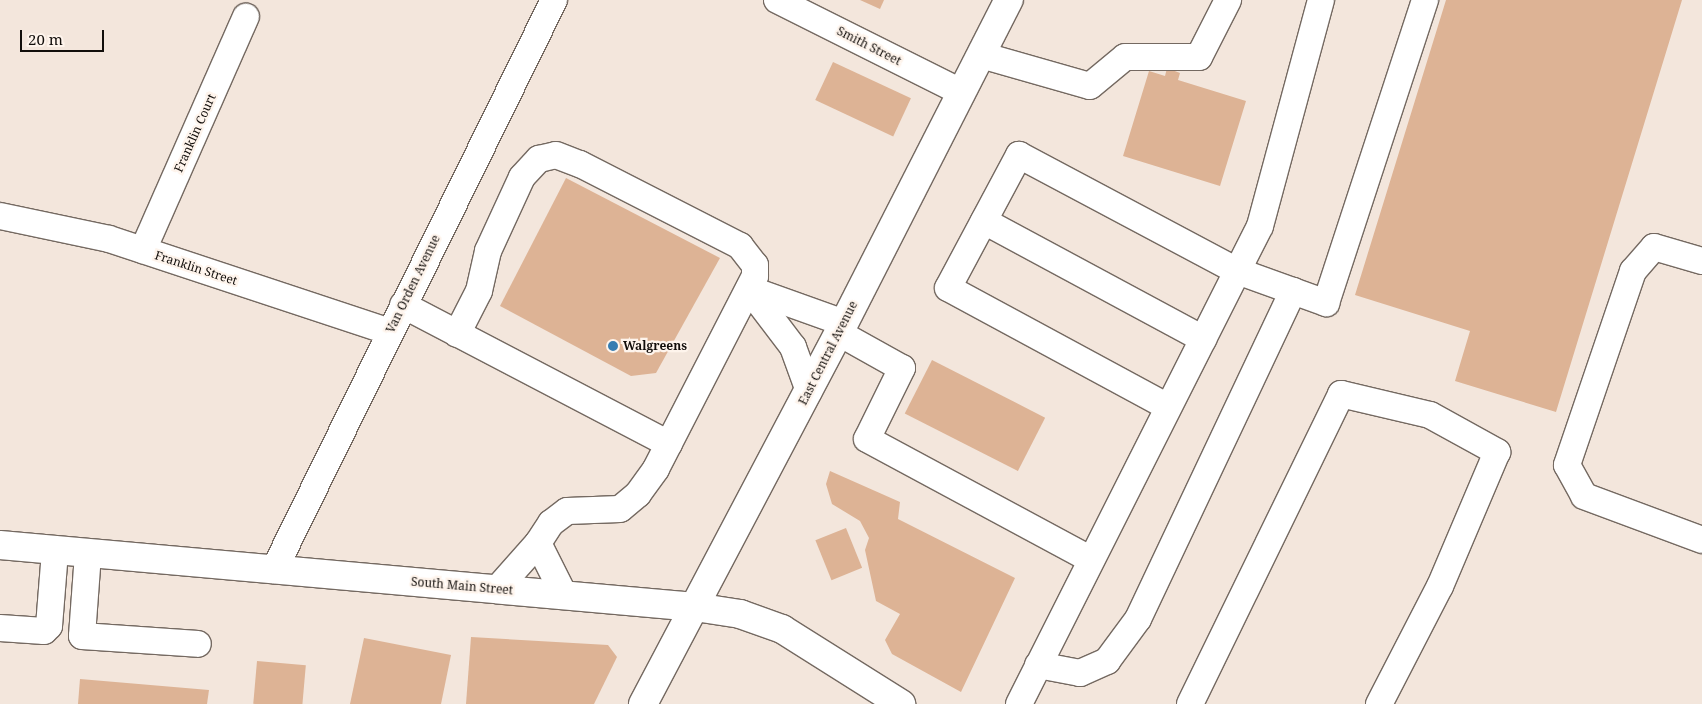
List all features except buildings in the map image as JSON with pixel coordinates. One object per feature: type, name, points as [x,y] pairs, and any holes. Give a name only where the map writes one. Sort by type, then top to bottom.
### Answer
[{"type":"main road","name":"East Central Avenue","points":[[643,704],[842,328],[1009,0]]},
{"type":"main road","name":"South Main Street","points":[[0,545],[695,607],[740,614],[782,629],[901,704]]},
{"type":"street","name":"Van Orden Avenue","points":[[274,570],[554,0]]},
{"type":"street","name":"Smith Street","points":[[778,0],[962,92]]},
{"type":"street","points":[[981,55],[1090,86],[1125,57],[1200,57],[1228,0]]},
{"type":"street","points":[[1019,704],[1090,559],[1260,226],[1321,0]]},
{"type":"street","points":[[1168,407],[948,288],[1019,155],[1238,271],[1326,302],[1425,0]]},
{"type":"street","name":"Franklin Court","points":[[143,250],[246,17]]},
{"type":"street","points":[[456,334],[479,291],[488,251],[522,177],[539,159],[556,155],[580,164],[740,246],[755,265],[755,276],[669,444],[638,494],[620,509],[567,511],[551,523],[538,543],[497,589]]},
{"type":"street","name":"Franklin Street","points":[[0,216],[109,239],[390,332]]},
{"type":"street","points":[[984,222],[1203,339]]},
{"type":"street","points":[[1702,261],[1654,247],[1633,271],[1567,465],[1584,496],[1702,540]]},
{"type":"street","points":[[748,289],[842,328],[902,368],[867,439],[1090,559]]},
{"type":"street","points":[[748,289],[793,347],[809,391]]},
{"type":"street","points":[[1038,665],[1080,673],[1107,661],[1138,619],[1293,291]]},
{"type":"street","points":[[403,305],[669,444]]},
{"type":"street","points":[[1190,704],[1341,394],[1430,415],[1497,452],[1440,586],[1378,704]]},
{"type":"street","points":[[538,543],[564,595]]},
{"type":"street","points":[[0,628],[44,631],[50,626],[55,551]]},
{"type":"street","points":[[88,554],[82,636],[198,644]]},
{"type":"place","name":"Walgreens","points":[[613,346]]}]
